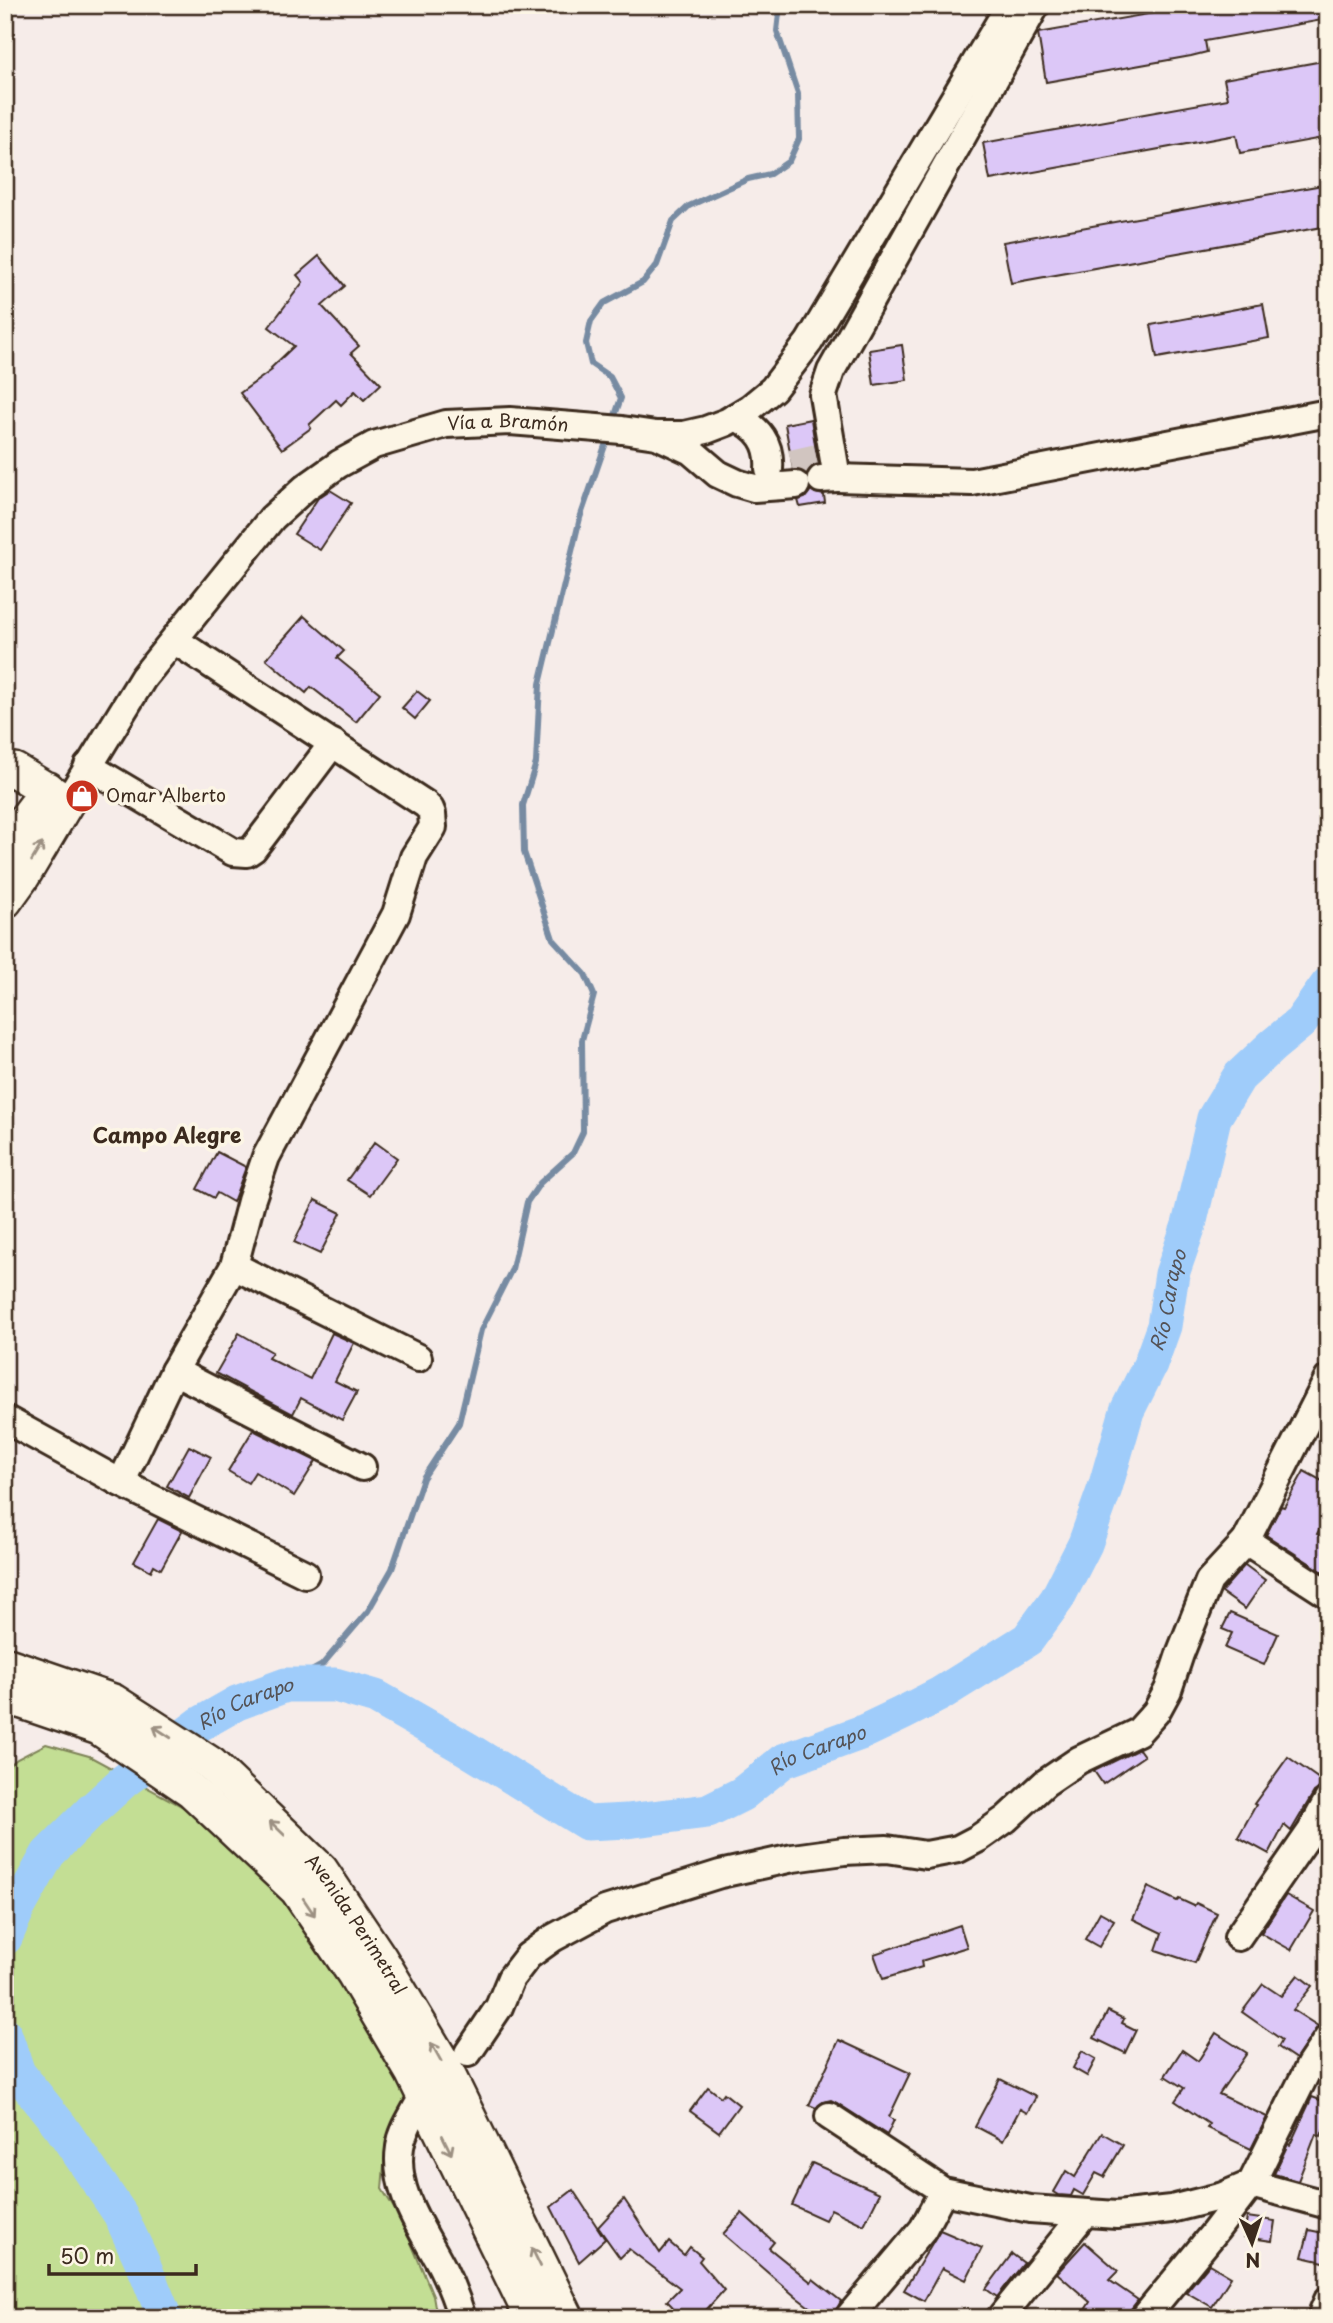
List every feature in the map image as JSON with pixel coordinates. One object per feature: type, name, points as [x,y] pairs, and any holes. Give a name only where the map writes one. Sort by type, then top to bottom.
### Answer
[{"type":"main road","points":[[5,771],[14,769],[57,795]]},
{"type":"main road","name":"Vía a Bramón","points":[[5,846],[57,795]]},
{"type":"main road","name":"Vía a Bramón","points":[[5,901],[23,876],[57,795]]},
{"type":"main road","points":[[5,1642],[72,1668],[106,1714]]},
{"type":"main road","name":"Avenida Perimetral","points":[[5,1664],[211,1764],[321,1870],[380,1958],[440,2058],[566,2318]]},
{"type":"main road","name":"Avenida Perimetral","points":[[5,1696],[106,1714],[298,1890],[354,1974],[412,2072],[532,2318]]},
{"type":"main road","points":[[5,1709],[106,1714]]},
{"type":"street","name":"Vía a Bramón","points":[[57,795],[89,766],[143,678],[272,518],[339,464],[374,445],[446,424],[510,421],[656,435],[684,435],[706,430],[735,417],[773,389],[809,342],[1010,5]]},
{"type":"street","points":[[809,469],[823,396],[831,371],[1036,5]]},
{"type":"street","points":[[735,417],[755,428],[762,437],[770,458],[809,469],[972,482],[1328,413]]},
{"type":"street","points":[[656,435],[691,451],[718,474],[754,488],[770,489],[809,469]]},
{"type":"street","points":[[121,1483],[174,1371],[234,1266],[251,1201],[267,1157],[396,914],[414,857],[433,828],[432,814],[425,804],[174,640]]},
{"type":"street","points":[[89,766],[233,852],[242,853],[253,849],[333,743]]},
{"type":"street","points":[[234,1266],[418,1358]]},
{"type":"street","points":[[174,1371],[362,1467]]},
{"type":"street","points":[[468,2053],[499,2007],[511,1978],[528,1956],[553,1938],[605,1910],[720,1874],[793,1858],[844,1851],[887,1849],[926,1855],[958,1849],[1006,1819],[1045,1783],[1079,1760],[1138,1732],[1156,1712],[1168,1690],[1209,1581],[1246,1541],[1328,1379]]},
{"type":"street","points":[[5,1419],[121,1483],[305,1574]]},
{"type":"street","points":[[1246,1541],[1328,1594]]},
{"type":"street","points":[[1238,1937],[1319,1836],[1328,1800]]},
{"type":"street","points":[[1144,2318],[1251,2184],[1319,2067],[1328,2038]]},
{"type":"street","points":[[417,2107],[405,2129],[400,2148],[400,2176],[408,2204],[442,2267],[462,2318]]},
{"type":"street","points":[[828,2116],[943,2191],[1030,2209],[1117,2215],[1171,2209],[1223,2196],[1251,2184],[1328,2205]]},
{"type":"street","points":[[848,2318],[923,2229],[943,2191]]},
{"type":"street","points":[[1000,2318],[1084,2214]]},
{"type":"green space","points":[[46,1744],[89,1756],[202,1817],[263,1869],[415,2084],[386,2141],[382,2189],[401,2219],[433,2295],[437,2318],[5,2318],[5,1769],[17,1759]]},
{"type":"building","points":[[1183,5],[1328,5],[1328,19],[1205,41],[1207,52],[1191,56],[1046,82],[1038,33],[1183,8]]},
{"type":"building","points":[[1323,61],[1328,89],[1328,137],[1240,153],[1236,135],[990,180],[983,143],[1228,99],[1224,79]]},
{"type":"building","points":[[1328,184],[1328,226],[1011,283],[1003,242]]},
{"type":"building","points":[[319,256],[345,286],[322,306],[359,346],[351,353],[381,384],[364,400],[355,391],[341,405],[336,400],[309,425],[311,428],[282,449],[240,393],[272,370],[294,346],[269,327],[303,282],[297,275]]},
{"type":"building","points":[[1263,304],[1269,338],[1157,358],[1151,325]]},
{"type":"building","points":[[902,345],[907,380],[874,385],[869,350]]},
{"type":"building","points":[[811,419],[818,464],[812,466],[806,474],[793,469],[785,424]]},
{"type":"building","points":[[330,490],[351,503],[320,550],[294,534],[318,498]]},
{"type":"building","points":[[811,490],[824,495],[825,503],[800,507],[798,500],[805,498]]},
{"type":"building","points":[[304,616],[344,651],[337,658],[380,693],[356,722],[311,687],[306,693],[266,659]]},
{"type":"building","points":[[417,691],[430,701],[415,719],[402,708]]},
{"type":"building","points":[[375,1142],[397,1158],[370,1195],[347,1180]]},
{"type":"building","points":[[217,1152],[246,1167],[233,1202],[217,1193],[214,1198],[197,1189]]},
{"type":"building","points":[[315,1200],[341,1213],[320,1254],[294,1242]]},
{"type":"building","points":[[239,1333],[272,1352],[268,1358],[310,1379],[332,1333],[354,1343],[335,1381],[357,1392],[342,1420],[301,1398],[293,1414],[216,1373]]},
{"type":"building","points":[[253,1430],[316,1461],[294,1496],[255,1472],[248,1483],[228,1471]]},
{"type":"building","points":[[189,1446],[211,1457],[189,1498],[167,1486]]},
{"type":"building","points":[[1304,1471],[1328,1484],[1328,1512],[1317,1534],[1328,1539],[1328,1575],[1266,1535]]},
{"type":"building","points":[[158,1519],[182,1531],[161,1569],[154,1565],[151,1571],[134,1562]]},
{"type":"building","points":[[1245,1565],[1265,1580],[1245,1609],[1221,1592]]},
{"type":"building","points":[[1230,1613],[1278,1634],[1264,1665],[1225,1648],[1232,1633],[1222,1629]]},
{"type":"building","points":[[1139,1749],[1144,1756],[1103,1784],[1094,1771]]},
{"type":"building","points":[[1288,1757],[1326,1784],[1314,1792],[1291,1831],[1284,1825],[1269,1854],[1238,1837],[1256,1805],[1254,1804]]},
{"type":"building","points":[[1148,1887],[1177,1901],[1179,1899],[1194,1906],[1196,1903],[1217,1913],[1195,1963],[1156,1950],[1162,1933],[1133,1919]]},
{"type":"building","points":[[1286,1895],[1314,1911],[1291,1950],[1261,1933]]},
{"type":"building","points":[[1100,1912],[1114,1920],[1099,1947],[1085,1939]]},
{"type":"building","points":[[960,1925],[967,1947],[921,1961],[922,1967],[883,1979],[874,1954]]},
{"type":"building","points":[[1298,1975],[1312,1986],[1293,2010],[1318,2026],[1296,2059],[1278,2047],[1282,2040],[1242,2012],[1263,1984],[1281,1996]]},
{"type":"building","points":[[1108,2011],[1124,2019],[1122,2023],[1136,2030],[1125,2053],[1094,2038]]},
{"type":"building","points":[[1216,2033],[1247,2053],[1219,2094],[1267,2117],[1251,2149],[1207,2128],[1209,2124],[1175,2101],[1184,2088],[1165,2076],[1182,2050],[1198,2061]]},
{"type":"building","points":[[839,2040],[910,2073],[889,2117],[894,2120],[887,2135],[831,2100],[816,2108],[809,2105]]},
{"type":"building","points":[[1082,2051],[1096,2059],[1087,2076],[1073,2068]]},
{"type":"building","points":[[1000,2079],[1036,2097],[1027,2113],[1020,2109],[1003,2141],[975,2126]]},
{"type":"building","points":[[708,2087],[721,2097],[724,2093],[739,2105],[719,2132],[690,2111]]},
{"type":"building","points":[[1312,2097],[1328,2103],[1328,2129],[1324,2128],[1321,2136],[1316,2134],[1298,2181],[1274,2174],[1288,2144],[1290,2145]]},
{"type":"building","points":[[1102,2133],[1123,2145],[1104,2177],[1096,2173],[1083,2195],[1074,2190],[1071,2196],[1054,2192],[1066,2171],[1075,2177]]},
{"type":"building","points":[[812,2163],[880,2193],[864,2225],[831,2209],[825,2220],[792,2205]]},
{"type":"building","points":[[573,2190],[605,2239],[579,2262],[551,2207]]},
{"type":"building","points":[[624,2199],[660,2253],[669,2242],[684,2255],[690,2247],[702,2257],[699,2261],[724,2290],[699,2318],[664,2318],[673,2307],[667,2301],[680,2288],[629,2249],[620,2258],[598,2227]]},
{"type":"building","points":[[742,2213],[774,2242],[769,2248],[811,2282],[813,2279],[841,2301],[832,2318],[824,2318],[796,2297],[723,2234]]},
{"type":"building","points":[[1247,2217],[1275,2221],[1272,2241],[1244,2237]]},
{"type":"building","points":[[940,2230],[982,2248],[966,2280],[942,2268],[924,2301],[904,2290]]},
{"type":"building","points":[[1309,2230],[1328,2234],[1328,2263],[1302,2257]]},
{"type":"building","points":[[1085,2242],[1118,2271],[1109,2280],[1138,2300],[1131,2309],[1129,2318],[1080,2318],[1090,2302],[1057,2273]]},
{"type":"building","points":[[1012,2254],[1024,2263],[997,2297],[986,2289]]},
{"type":"building","points":[[1209,2264],[1231,2277],[1212,2307],[1186,2292]]},
{"type":"waterway","points":[[612,424],[621,398],[610,377],[591,364],[586,343],[591,321],[604,303],[643,282],[657,265],[673,221],[689,206],[748,179],[770,174],[789,161],[799,139],[798,94],[777,31],[780,5]]},
{"type":"waterway","points":[[286,1685],[322,1665],[368,1611],[392,1569],[423,1478],[459,1423],[481,1330],[512,1269],[527,1202],[540,1183],[573,1153],[583,1132],[582,1040],[594,995],[585,974],[553,939],[524,852],[523,805],[536,763],[540,684],[580,518],[609,434]]},
{"type":"waterway","name":"Río Carapo","points":[[5,1938],[48,1854],[124,1781],[200,1724],[237,1703],[286,1685],[335,1685],[376,1697],[587,1823],[627,1821],[708,1811],[742,1794],[783,1761],[863,1732],[903,1713],[940,1694],[1028,1639],[1057,1599],[1085,1544],[1105,1488],[1127,1411],[1150,1365],[1164,1326],[1172,1274],[1189,1225],[1214,1118],[1239,1077],[1301,1022],[1328,984]]},
{"type":"waterway","name":"Río Carapo","points":[[5,2035],[18,2073],[61,2127],[120,2214],[165,2318]]},
{"type":"tunnel","points":[[791,463],[817,457]]},
{"type":"place","name":"Omar Alberto","points":[[82,796]]},
{"type":"district","name":"Campo Alegre","points":[[167,1136]]}]
